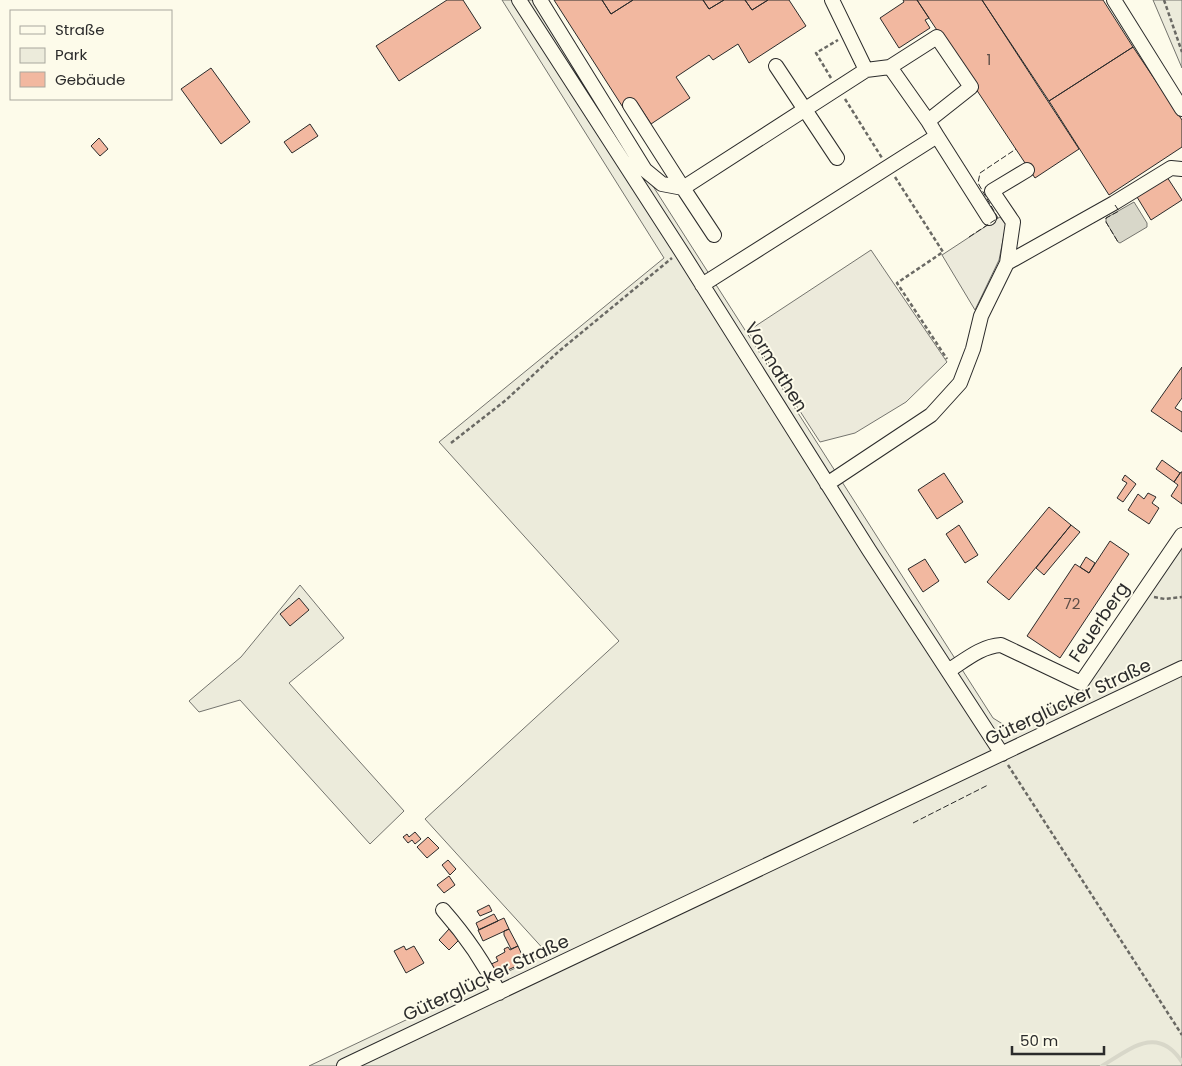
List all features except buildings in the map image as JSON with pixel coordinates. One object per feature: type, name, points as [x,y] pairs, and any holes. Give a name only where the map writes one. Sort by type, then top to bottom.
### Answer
[{"type":"street","name":"Vormathen","points":[[519,0],[681,250],[827,484],[1002,754]]},
{"type":"street","points":[[540,0],[645,170],[662,184],[684,188],[866,70],[890,67],[937,37],[971,87],[928,121]]},
{"type":"street","points":[[832,0],[866,70]]},
{"type":"street","points":[[1114,0],[1182,109]]},
{"type":"street","points":[[776,66],[837,158]]},
{"type":"street","points":[[890,67],[928,121],[989,218]]},
{"type":"street","points":[[630,105],[714,235]]},
{"type":"street","points":[[702,285],[937,136]]},
{"type":"street","points":[[1007,263],[1114,203],[1171,168],[1182,169]]},
{"type":"street","points":[[827,484],[931,416],[960,383],[981,316],[1007,263],[1013,222],[992,191],[1027,170]]},
{"type":"street","name":"Feuerberg","points":[[948,671],[983,649],[1001,645],[1081,683],[1182,535]]},
{"type":"street","name":"Güterglücker Straße","points":[[344,1066],[1182,668]]},
{"type":"street","points":[[442,910],[463,934],[492,978],[499,993]]},
{"type":"path","points":[[1164,0],[1182,52]]},
{"type":"path","points":[[847,34],[816,53],[943,252],[896,283],[947,358]]},
{"type":"path","points":[[451,443],[506,400],[558,352],[681,250]]},
{"type":"path","points":[[1140,596],[1165,599],[1182,597]]},
{"type":"path","points":[[1002,754],[1182,1035]]},
{"type":"path","points":[[1178,1028],[1182,1025]]},
{"type":"green space","points":[[502,0],[534,0],[993,718],[1009,728],[1084,690],[1182,547],[1182,1066],[309,1066],[547,953],[425,819],[619,641],[439,442],[664,258]]},
{"type":"green space","points":[[1153,0],[1182,0],[1182,68]]},
{"type":"green space","points":[[300,585],[344,638],[289,683],[404,811],[370,844],[240,700],[199,712],[189,701],[241,657]]},
{"type":"shaded area","points":[[1134,202],[1147,223],[1147,227],[1120,243],[1106,222],[1106,218]]},
{"type":"shaded area","points":[[1000,217],[1006,225],[999,260],[975,310],[942,255]]},
{"type":"shaded area","points":[[871,250],[947,362],[906,402],[855,433],[820,442],[748,331]]},
{"type":"waterway","points":[[1102,1066],[1134,1047],[1154,1042],[1163,1044],[1173,1051],[1182,1062]]},
{"type":"fence","points":[[969,237],[998,218],[978,183],[980,173],[1016,149]]},
{"type":"fence","points":[[1115,205],[1119,211],[1106,218],[1106,222],[1118,242]]},
{"type":"fence","points":[[913,823],[988,785]]}]
